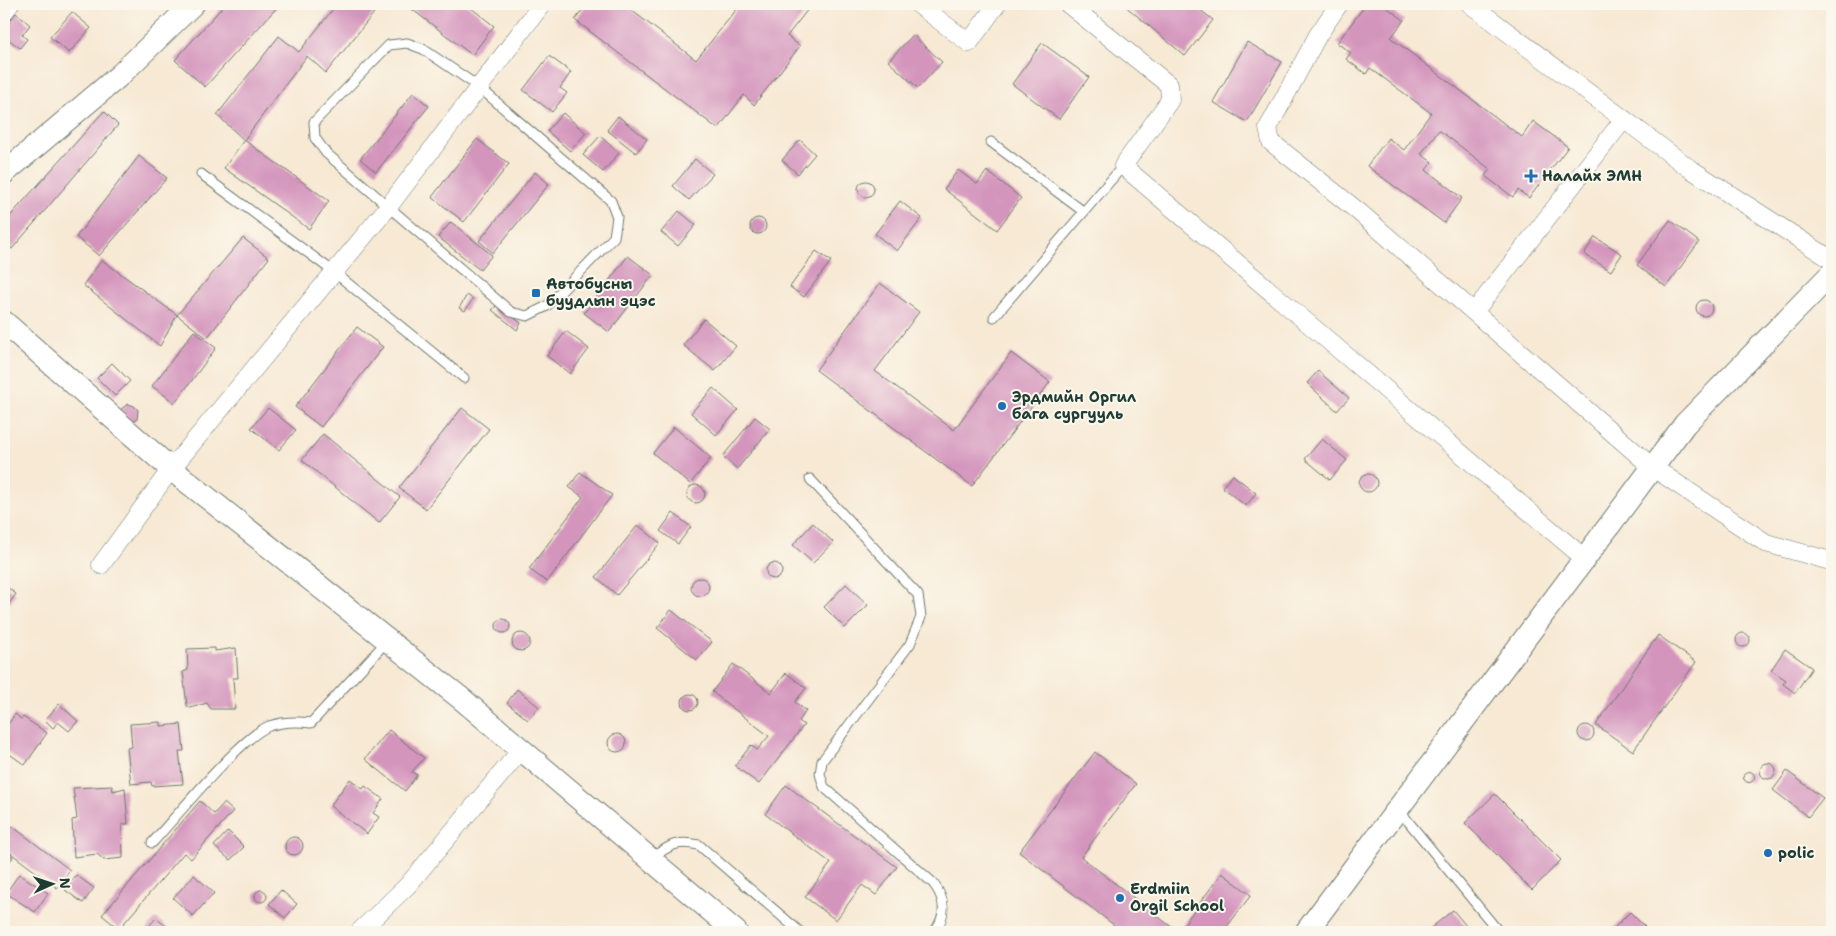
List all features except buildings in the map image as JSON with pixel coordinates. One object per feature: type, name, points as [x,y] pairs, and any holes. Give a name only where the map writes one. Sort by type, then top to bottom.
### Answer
[{"type":"street","points":[[4,12],[10,4]]},
{"type":"street","points":[[4,173],[120,75],[193,4]]},
{"type":"street","points":[[101,564],[170,469],[389,206],[542,4]]},
{"type":"street","points":[[918,4],[970,43],[997,4]]},
{"type":"street","points":[[1068,4],[1170,85],[1170,100],[1123,166],[1584,558]]},
{"type":"street","points":[[1339,4],[1318,35],[1268,128],[1271,142],[1359,212],[1652,467],[1766,543],[1827,560],[1832,559]]},
{"type":"street","points":[[1470,4],[1733,198],[1832,260]]},
{"type":"street","points":[[1474,312],[1624,118]]},
{"type":"street","points":[[1306,932],[1685,424],[1832,273]]},
{"type":"street","points":[[4,322],[170,469],[388,641],[521,750],[736,932]]},
{"type":"street","points":[[359,932],[408,885],[521,750]]},
{"type":"lane","points":[[407,43],[423,50],[479,87],[611,201],[617,217],[614,237],[547,306],[527,316],[511,312],[389,206],[326,153],[315,138],[314,122],[389,45],[407,43]]},
{"type":"lane","points":[[991,142],[1084,212]]},
{"type":"lane","points":[[994,318],[1123,166]]},
{"type":"lane","points":[[201,174],[334,272],[464,378]]},
{"type":"lane","points":[[810,479],[918,595],[921,617],[910,644],[822,760],[820,774],[824,787],[933,883],[941,893],[944,908],[941,922],[934,932]]},
{"type":"lane","points":[[152,843],[242,746],[267,727],[290,721],[311,723],[388,641]]},
{"type":"lane","points":[[1398,809],[1499,932]]},
{"type":"lane","points":[[650,859],[672,844],[684,842],[699,845],[800,932]]},
{"type":"place","name":"Налайх ЭМН","points":[[1531,176]]},
{"type":"place","name":"Автобусны буудлын эцэс","points":[[536,293]]},
{"type":"place","name":"Эрдмийн Оргил бага сургууль","points":[[1002,406]]},
{"type":"place","name":"polic","points":[[1768,853]]},
{"type":"place","name":"Erdmiin Orgil School","points":[[1120,898]]}]
